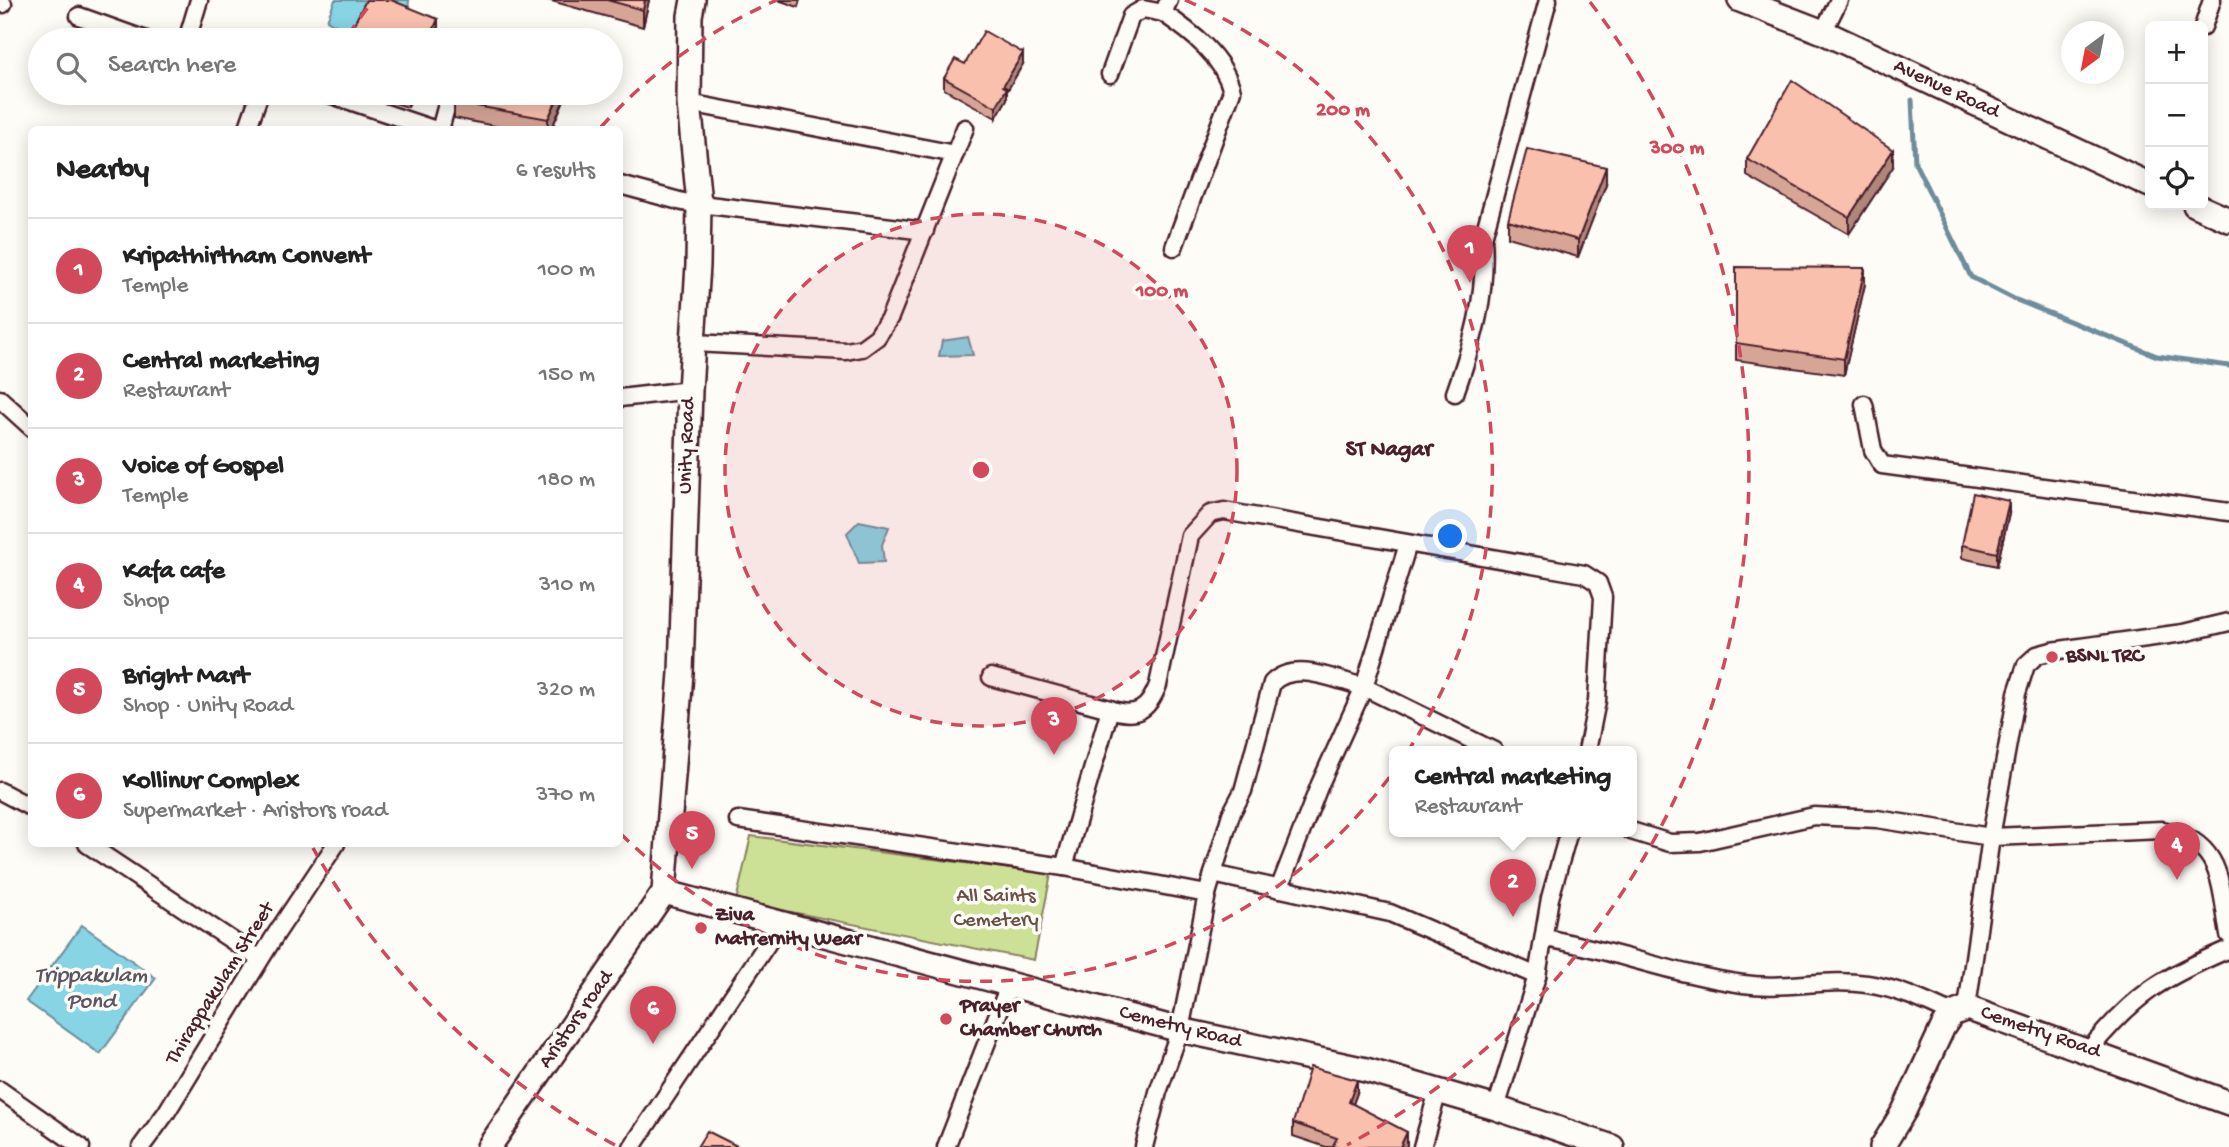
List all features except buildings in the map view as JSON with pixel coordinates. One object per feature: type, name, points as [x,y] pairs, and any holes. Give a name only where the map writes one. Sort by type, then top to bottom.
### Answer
[{"type":"street","points":[[191,28],[199,0]]},
{"type":"street","name":"Unity Road","points":[[664,892],[681,673],[699,203],[689,103],[690,16],[693,0]]},
{"type":"street","points":[[1455,393],[1482,305],[1486,274],[1483,238],[1548,0]]},
{"type":"street","name":"Avenue Road","points":[[1740,0],[1823,32],[2145,183]]},
{"type":"street","points":[[1823,32],[1839,0]]},
{"type":"street","points":[[2205,21],[2212,0]]},
{"type":"street","points":[[1110,74],[1131,16],[1143,9],[1166,6],[1221,64],[1232,91],[1174,247]]},
{"type":"street","points":[[79,16],[112,28]]},
{"type":"street","points":[[689,103],[955,154]]},
{"type":"street","points":[[248,126],[256,105]]},
{"type":"street","points":[[362,105],[426,126]]},
{"type":"street","points":[[439,126],[446,105]]},
{"type":"street","points":[[694,343],[846,351],[862,348],[877,337],[890,317],[965,128]]},
{"type":"street","points":[[623,185],[683,202],[925,231]]},
{"type":"street","points":[[2206,210],[2229,220]]},
{"type":"street","points":[[623,398],[690,390]]},
{"type":"street","points":[[0,399],[28,424]]},
{"type":"street","points":[[1864,404],[1872,450],[1882,465],[2229,512]]},
{"type":"street","points":[[991,677],[1125,714],[1140,713],[1151,703],[1158,685],[1191,536],[1210,514],[1224,511],[1559,569],[1584,574],[1598,583],[1603,597],[1598,688],[1588,746]]},
{"type":"street","points":[[1279,889],[1320,784],[1364,687],[1408,544]]},
{"type":"street","points":[[1545,938],[1592,946],[1692,975],[1746,984],[1867,984],[1960,1011],[2017,693],[2026,666],[2037,655],[2183,633],[2229,622]]},
{"type":"street","points":[[1144,1147],[1158,1092],[1180,1030],[1207,894],[1231,814],[1243,791],[1272,683],[1281,674],[1293,671],[1364,687],[1484,746]]},
{"type":"street","points":[[1064,867],[1110,709]]},
{"type":"street","points":[[0,791],[28,806]]},
{"type":"street","points":[[1637,833],[1670,843],[1700,842],[1814,816],[1877,819],[1991,837],[2162,830],[2185,834],[2202,844],[2218,868],[2229,935]]},
{"type":"street","points":[[738,820],[1064,867],[1207,894]]},
{"type":"street","points":[[1496,1108],[1537,976],[1550,898],[1567,837]]},
{"type":"street","points":[[92,847],[260,959]]},
{"type":"street","name":"Thirappakulam Street","points":[[141,1147],[166,1113],[260,959],[335,847]]},
{"type":"street","points":[[1213,874],[1390,913],[1537,976]]},
{"type":"street","name":"Cemetry Road","points":[[664,892],[1180,1030],[1366,1070],[1496,1108],[1612,1147]]},
{"type":"street","name":"Aristors road","points":[[489,1147],[664,892]]},
{"type":"street","points":[[632,1147],[781,923]]},
{"type":"street","points":[[2090,1049],[2122,1011],[2149,988],[2229,949]]},
{"type":"street","points":[[946,1147],[1010,983]]},
{"type":"street","name":"Cemetry Road","points":[[1882,1147],[1960,1011],[2090,1049],[2229,1102]]},
{"type":"street","points":[[0,1090],[81,1147]]},
{"type":"street","points":[[1422,1147],[1438,1091]]},
{"type":"green space","name":"All Saints Cemetery","points":[[751,836],[1051,874],[1034,960],[736,901]]},
{"type":"water","points":[[335,0],[409,0],[408,11],[366,28],[341,28],[327,20]]},
{"type":"water","points":[[968,337],[973,355],[939,356],[942,341]]},
{"type":"water","points":[[859,521],[889,527],[882,545],[884,562],[859,563],[847,533]]},
{"type":"water","name":"Trippakulam Pond","points":[[82,925],[156,978],[100,1054],[26,1001]]},
{"type":"waterway","points":[[1912,100],[1915,163],[1971,277],[2014,299],[2157,356],[2229,366]]},
{"type":"place","name":"Kripathirtham Convent","points":[[1470,283]]},
{"type":"place","name":"BSNL TRC","points":[[2052,657]]},
{"type":"place","name":"Voice of Gospel","points":[[1054,755]]},
{"type":"place","name":"Bright Mart","points":[[692,869]]},
{"type":"place","name":"Kafa cafe","points":[[2177,880]]},
{"type":"place","name":"Central marketing","points":[[1513,917]]},
{"type":"place","name":"Ziva Matrernity Wear","points":[[701,928]]},
{"type":"place","name":"Prayer Chamber Church","points":[[946,1019]]},
{"type":"place","name":"Kollinur Complex","points":[[653,1044]]},
{"type":"district","name":"ST Nagar","points":[[1389,450]]}]
